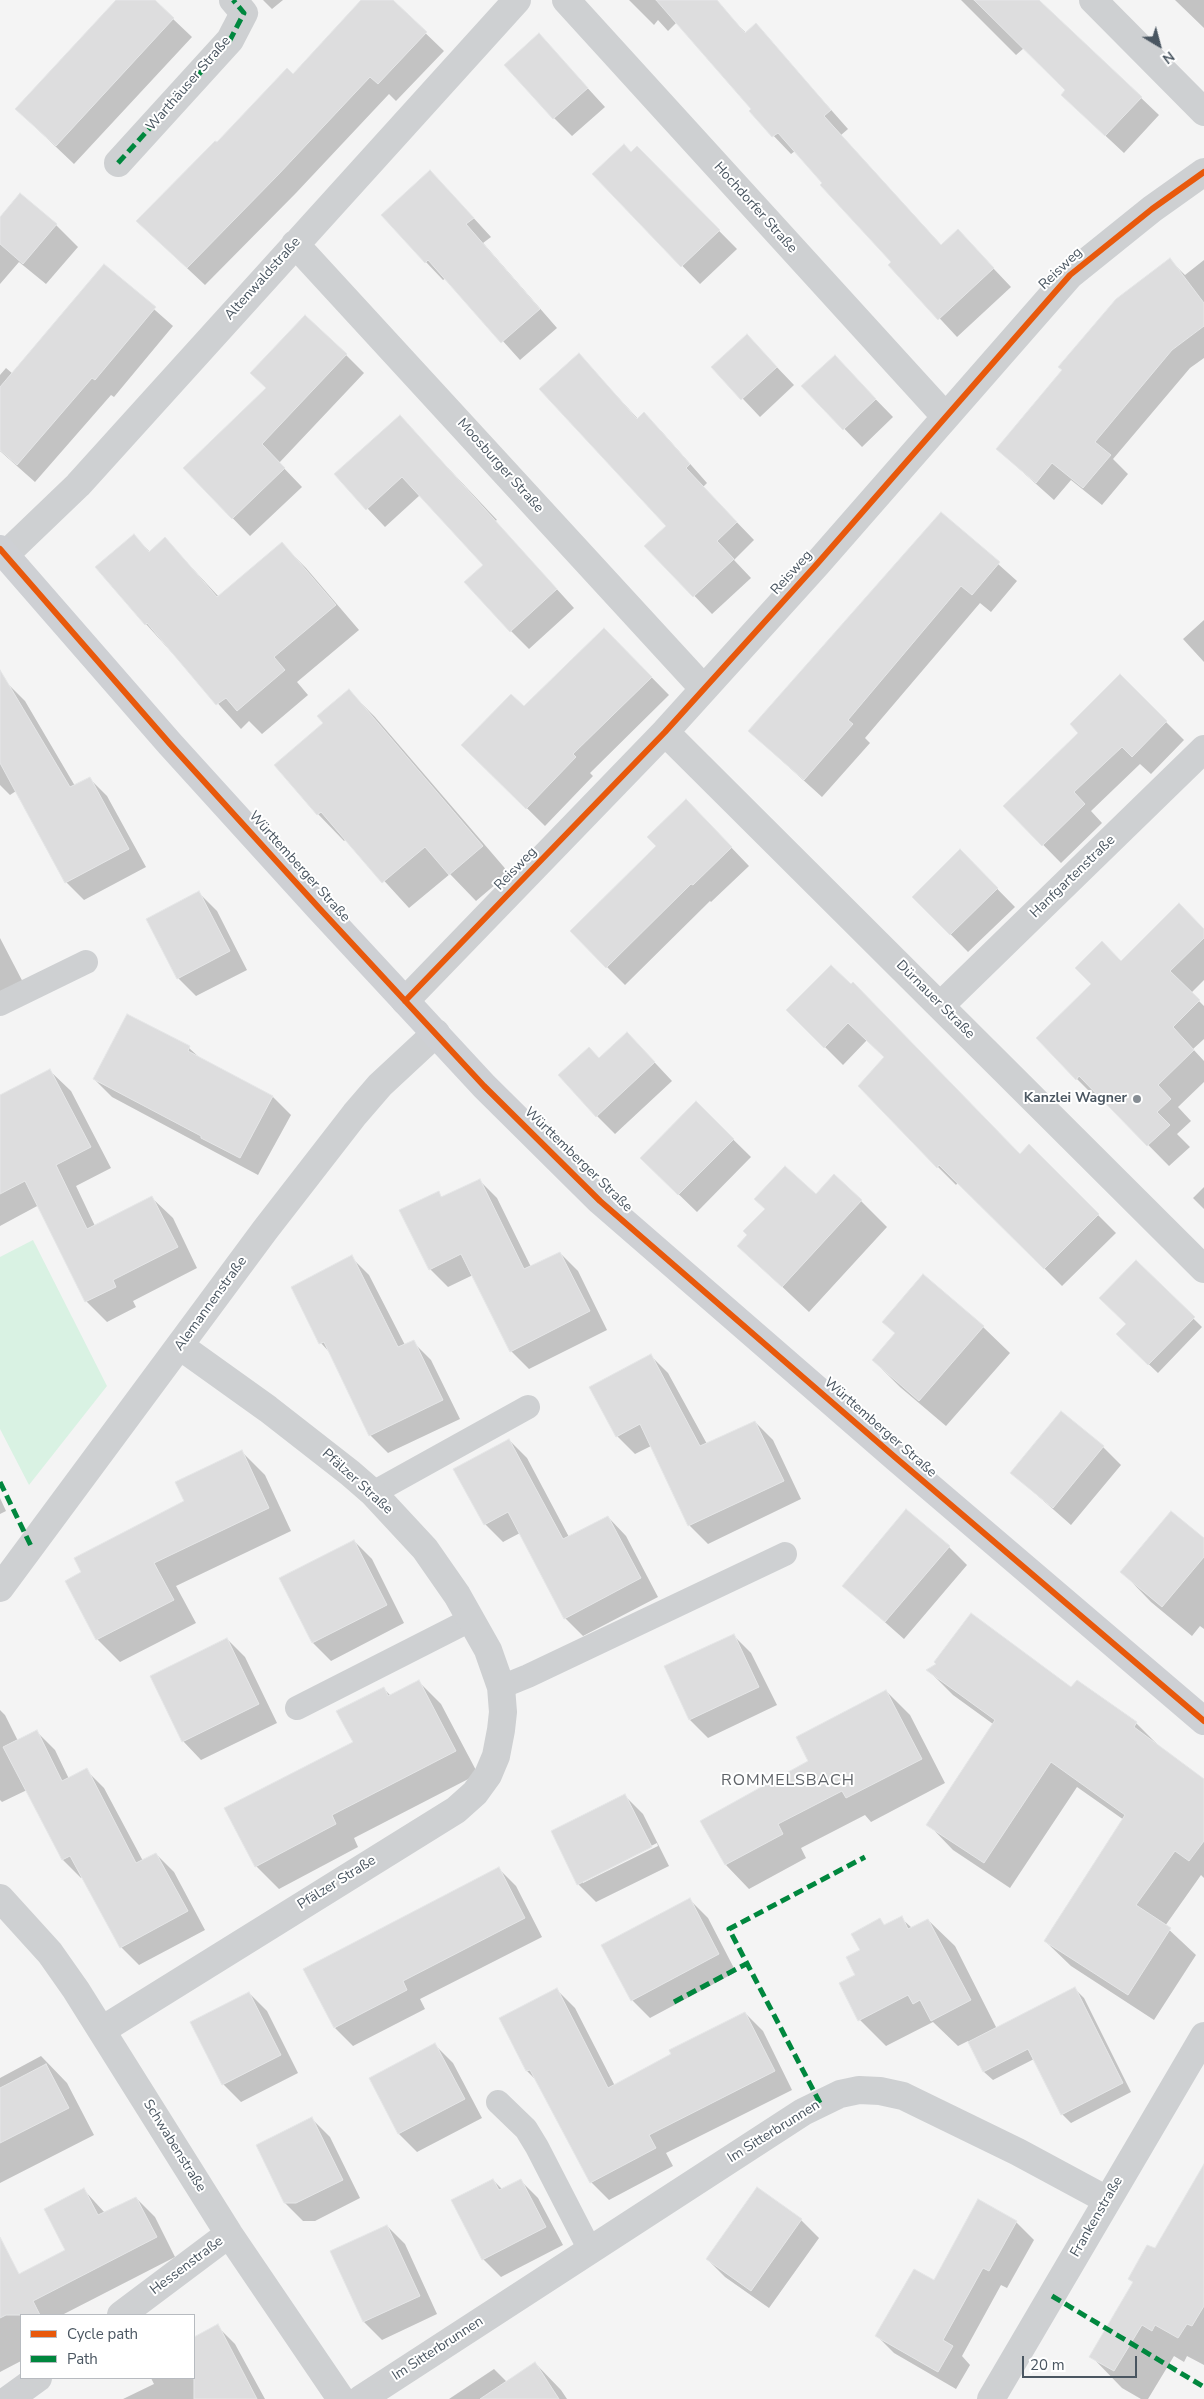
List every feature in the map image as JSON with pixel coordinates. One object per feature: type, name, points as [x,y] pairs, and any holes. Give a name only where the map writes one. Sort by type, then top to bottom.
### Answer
[{"type":"main road","name":"Württemberger Straße","points":[[3,552],[170,744],[405,1001],[484,1086],[600,1201],[903,1464],[1204,1721]]},
{"type":"street","name":"Warthäuser Straße","points":[[118,163],[230,40],[244,13],[233,0]]},
{"type":"street","name":"Altenwaldstraße","points":[[3,552],[78,485],[517,0]]},
{"type":"street","name":"Hochdorfer Straße","points":[[566,0],[945,416]]},
{"type":"street","points":[[1093,0],[1204,112]]},
{"type":"street","name":"Reisweg","points":[[405,1001],[665,732],[1070,275],[1152,209],[1204,172]]},
{"type":"street","name":"Moosburger Straße","points":[[295,244],[704,689]]},
{"type":"street","name":"Dürnauer Straße","points":[[665,732],[1204,1269]]},
{"type":"street","name":"Hanfgartenstraße","points":[[941,1005],[1204,748]]},
{"type":"street","name":"Alemannenstraße","points":[[0,1588],[265,1230],[354,1114],[387,1078],[436,1033]]},
{"type":"street","name":"Pfälzer Straße","points":[[102,2030],[448,1815],[475,1793],[488,1775],[496,1756],[503,1712],[501,1687],[488,1650],[472,1619],[425,1549],[373,1493],[323,1451],[180,1346]]},
{"type":"street","name":"Schwabenstraße","points":[[0,1898],[50,1953],[102,2030],[229,2234],[341,2399]]},
{"type":"street","name":"Frankenstraße","points":[[991,2399],[1106,2200],[1204,2036]]},
{"type":"street","name":"Im Sitterbrunnen","points":[[361,2399],[802,2112],[840,2094],[860,2090],[880,2091],[920,2102],[1106,2200]]},
{"type":"street","name":"Hessenstraße","points":[[122,2314],[229,2234]]},
{"type":"street","points":[[9,2399],[37,2379]]},
{"type":"lane","points":[[0,1004],[86,962]]},
{"type":"lane","points":[[373,1493],[528,1407]]},
{"type":"lane","points":[[501,1687],[785,1554]]},
{"type":"lane","points":[[297,1708],[472,1619]]},
{"type":"lane","points":[[498,2102],[526,2129],[590,2250]]},
{"type":"green space","points":[[33,1240],[107,1386],[29,1485],[0,1429],[0,1257]]},
{"type":"building","points":[[116,0],[155,0],[174,18],[56,146],[15,109]]},
{"type":"building","points":[[361,0],[393,0],[427,32],[378,84],[370,77],[187,268],[136,221],[215,141],[217,142],[287,68],[293,74]]},
{"type":"building","points":[[656,0],[717,0],[745,33],[756,23],[831,110],[824,116],[941,245],[958,229],[994,268],[938,320],[888,265],[891,262],[820,185],[822,183],[778,133],[772,137],[749,111],[751,109]]},
{"type":"building","points":[[974,0],[1039,0],[1142,97],[1105,136],[1061,95],[1065,90]]},
{"type":"building","points":[[539,33],[588,88],[553,119],[504,65]]},
{"type":"building","points":[[624,144],[631,152],[637,146],[720,230],[681,267],[592,174]]},
{"type":"building","points":[[430,170],[474,218],[466,224],[540,309],[501,343],[428,260],[425,263],[381,215]]},
{"type":"building","points":[[20,193],[57,224],[23,264],[0,244],[0,217]]},
{"type":"building","points":[[1170,258],[1204,303],[1204,326],[1172,350],[1095,442],[1111,455],[1083,488],[1052,463],[1036,483],[996,449],[1062,370],[1058,367],[1116,299]]},
{"type":"building","points":[[104,264],[156,307],[95,380],[92,378],[17,465],[0,450],[0,387]]},
{"type":"building","points":[[305,315],[347,354],[262,444],[285,468],[232,519],[183,468],[266,388],[250,373]]},
{"type":"building","points":[[747,334],[777,367],[741,400],[711,367]]},
{"type":"building","points":[[579,353],[637,419],[644,412],[690,464],[686,468],[737,522],[717,541],[734,559],[693,597],[644,546],[666,526],[539,389]]},
{"type":"building","points":[[835,355],[876,399],[843,430],[801,386]]},
{"type":"building","points":[[400,415],[557,589],[510,632],[464,582],[483,565],[402,477],[366,510],[334,474]]},
{"type":"building","points":[[941,512],[1000,562],[972,595],[961,586],[848,720],[853,724],[804,780],[748,731]]},
{"type":"building","points":[[134,534],[149,552],[165,537],[217,597],[282,542],[336,605],[274,657],[285,670],[237,711],[226,698],[216,705],[147,623],[145,625],[95,567]]},
{"type":"building","points":[[604,628],[652,677],[573,754],[576,757],[526,809],[461,745],[511,694],[524,706]]},
{"type":"building","points":[[0,670],[70,787],[90,777],[129,849],[65,883],[0,763]]},
{"type":"building","points":[[1120,674],[1167,721],[1132,757],[1122,747],[1074,792],[1085,804],[1042,846],[1003,806],[1078,733],[1070,724]]},
{"type":"building","points":[[349,689],[483,846],[449,875],[425,847],[382,883],[321,812],[317,815],[274,765],[323,723],[317,716]]},
{"type":"building","points":[[686,799],[732,847],[693,885],[691,884],[606,968],[570,931],[656,846],[647,837]]},
{"type":"building","points":[[960,849],[998,888],[950,935],[912,897]]},
{"type":"building","points":[[199,891],[230,951],[177,979],[146,919]]},
{"type":"building","points":[[1179,903],[1204,929],[1204,938],[1170,971],[1200,1000],[1173,1027],[1194,1050],[1158,1085],[1171,1099],[1157,1112],[1170,1125],[1147,1146],[1079,1076],[1076,1080],[1036,1038],[1091,984],[1075,968],[1102,941],[1121,961]]},
{"type":"building","points":[[831,965],[851,984],[853,982],[1020,1154],[1029,1144],[1099,1214],[1044,1269],[939,1165],[937,1168],[858,1086],[884,1057],[848,1023],[824,1048],[786,1010]]},
{"type":"building","points":[[127,1014],[190,1046],[188,1051],[273,1096],[240,1158],[93,1079]]},
{"type":"building","points":[[627,1032],[655,1062],[596,1117],[558,1075],[589,1047],[599,1058]]},
{"type":"building","points":[[50,1069],[91,1147],[56,1165],[87,1229],[152,1196],[178,1247],[113,1280],[116,1287],[85,1302],[25,1181],[0,1194],[0,1095]]},
{"type":"building","points":[[696,1101],[734,1139],[678,1195],[640,1158]]},
{"type":"building","points":[[785,1166],[816,1194],[834,1174],[862,1200],[782,1287],[737,1246],[747,1235],[743,1231],[765,1209],[754,1199]]},
{"type":"building","points":[[480,1179],[524,1269],[560,1252],[590,1311],[510,1352],[461,1254],[429,1270],[399,1210],[439,1191],[441,1197]]},
{"type":"building","points":[[352,1255],[398,1347],[414,1340],[443,1400],[369,1436],[324,1342],[319,1344],[291,1287]]},
{"type":"building","points":[[1136,1260],[1195,1317],[1148,1365],[1116,1334],[1126,1324],[1099,1298]]},
{"type":"building","points":[[923,1274],[984,1326],[919,1401],[872,1360],[895,1333],[882,1322]]},
{"type":"building","points":[[651,1354],[700,1446],[755,1421],[784,1481],[688,1526],[640,1424],[616,1437],[589,1387]]},
{"type":"building","points":[[1061,1411],[1104,1446],[1053,1508],[1010,1473]]},
{"type":"building","points":[[509,1439],[563,1539],[608,1516],[641,1578],[564,1619],[508,1512],[484,1525],[453,1469]]},
{"type":"building","points":[[242,1450],[269,1508],[154,1563],[174,1600],[96,1640],[65,1581],[81,1572],[74,1558],[184,1501],[175,1482]]},
{"type":"building","points":[[906,1509],[950,1546],[885,1622],[842,1586]]},
{"type":"building","points":[[1171,1511],[1204,1538],[1204,1557],[1162,1607],[1120,1572]]},
{"type":"building","points":[[354,1540],[387,1605],[312,1643],[279,1578]]},
{"type":"building","points":[[971,1613],[1071,1687],[1077,1680],[1137,1722],[1134,1727],[1204,1779],[1204,1841],[1189,1861],[1175,1851],[1136,1905],[1171,1928],[1128,1995],[1044,1941],[1125,1815],[1051,1762],[984,1863],[926,1825],[995,1720],[926,1670],[936,1664],[934,1662]]},
{"type":"building","points":[[734,1634],[759,1687],[689,1720],[664,1666]]},
{"type":"building","points":[[227,1638],[259,1704],[182,1742],[150,1676]]},
{"type":"building","points":[[419,1680],[456,1751],[332,1815],[336,1824],[255,1867],[224,1808],[353,1742],[336,1711],[384,1687],[388,1696]]},
{"type":"building","points":[[886,1690],[922,1759],[846,1798],[842,1791],[778,1824],[783,1834],[725,1865],[700,1821],[808,1761],[796,1737]]},
{"type":"building","points":[[37,1730],[62,1781],[87,1768],[136,1863],[156,1853],[188,1911],[120,1948],[70,1856],[62,1860],[3,1747]]},
{"type":"building","points":[[625,1794],[652,1847],[577,1885],[551,1831]]},
{"type":"building","points":[[499,1867],[525,1918],[403,1981],[407,1990],[334,2028],[303,1969]]},
{"type":"building","points":[[690,1898],[719,1954],[631,2001],[601,1945]]},
{"type":"building","points":[[902,1916],[908,1929],[928,1919],[971,2000],[931,2021],[920,2000],[913,2004],[908,1995],[858,2021],[839,1983],[855,1975],[846,1957],[860,1950],[851,1934],[880,1918],[884,1925]]},
{"type":"building","points":[[1075,1987],[1123,2083],[1061,2115],[1028,2049],[983,2072],[968,2042]]},
{"type":"building","points":[[557,1988],[608,2088],[671,2054],[669,2050],[745,2012],[775,2071],[649,2135],[656,2148],[590,2183],[530,2070],[526,2071],[499,2018]]},
{"type":"building","points":[[249,1992],[281,2055],[222,2085],[190,2022]]},
{"type":"building","points":[[435,2043],[465,2099],[398,2134],[369,2078]]},
{"type":"building","points":[[46,2064],[69,2108],[0,2143],[0,2088]]},
{"type":"building","points":[[312,2117],[343,2180],[296,2203],[284,2203],[256,2145]]},
{"type":"building","points":[[1204,2164],[1204,2306],[1192,2326],[1187,2324],[1178,2338],[1155,2325],[1152,2331],[1142,2325],[1114,2371],[1089,2357],[1133,2282],[1128,2279],[1147,2245],[1155,2248]]},
{"type":"building","points":[[493,2179],[499,2190],[521,2179],[546,2227],[482,2260],[451,2200]]},
{"type":"building","points":[[757,2187],[802,2219],[751,2291],[706,2259]]},
{"type":"building","points":[[84,2188],[98,2215],[136,2197],[157,2237],[33,2301],[40,2314],[6,2315],[0,2318],[0,2237],[19,2274],[65,2250],[44,2209]]},
{"type":"building","points":[[978,2199],[1017,2221],[989,2271],[983,2268],[943,2340],[953,2346],[938,2372],[875,2336],[914,2269],[934,2280]]},
{"type":"building","points":[[387,2225],[420,2296],[363,2322],[330,2251]]},
{"type":"building","points":[[218,2324],[257,2399],[194,2399],[195,2336]]},
{"type":"building","points":[[535,2362],[559,2399],[480,2399]]},
{"type":"marked path","points":[[118,163],[230,40],[244,13],[233,0]]},
{"type":"marked path","points":[[0,1482],[31,1546]]},
{"type":"marked path","points":[[820,2103],[729,1929],[865,1857]]},
{"type":"marked path","points":[[674,2002],[746,1964]]},
{"type":"marked path","points":[[1052,2296],[1204,2387]]},
{"type":"cycle path","points":[[405,1001],[665,732],[817,564],[1070,275],[1152,209],[1204,172]]},
{"type":"cycle path","points":[[0,549],[170,744],[319,908],[484,1086],[600,1201],[896,1458],[1204,1721]]},
{"type":"place","name":"Kanzlei Wagner","points":[[1137,1099]]},
{"type":"district","name":"ROMMELSBACH","points":[[788,1781]]}]
